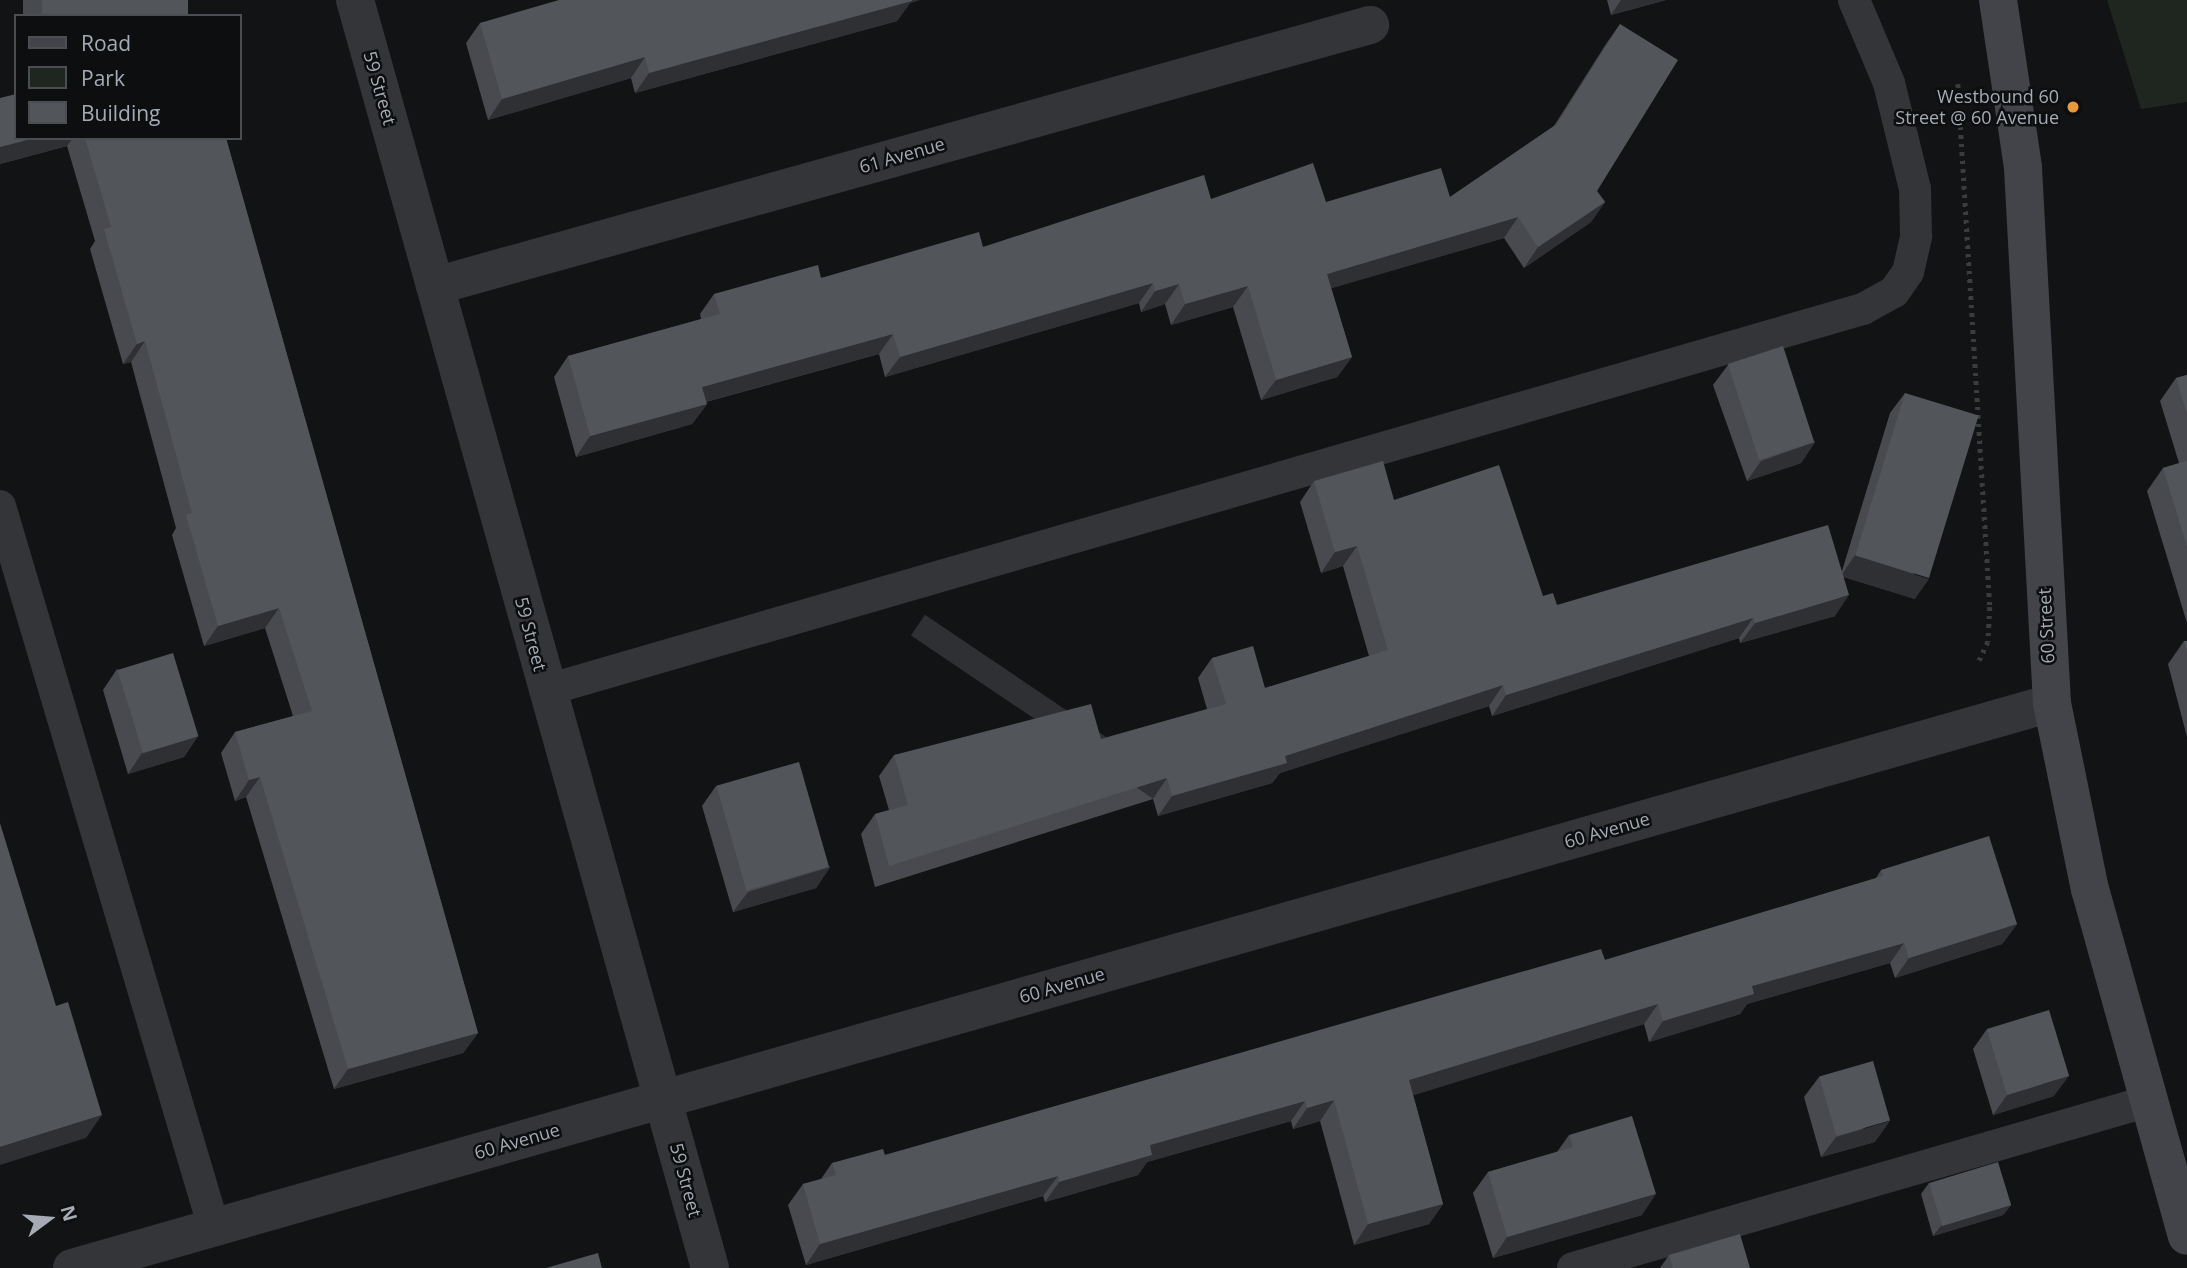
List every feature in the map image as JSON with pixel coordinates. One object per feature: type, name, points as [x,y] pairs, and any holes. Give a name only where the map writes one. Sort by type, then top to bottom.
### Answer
[{"type":"main road","name":"60 Street","points":[[1998,0],[2023,168],[2052,704],[2090,889],[2187,1236]]},
{"type":"street","name":"59 Street","points":[[355,0],[710,1268]]},
{"type":"street","name":"61 Avenue","points":[[435,286],[1370,24]]},
{"type":"street","name":"60 Avenue","points":[[72,1268],[2052,704]]},
{"type":"lane","points":[[547,690],[1863,309],[1894,292],[1908,272],[1915,189],[1889,82],[1853,0]]},
{"type":"lane","points":[[0,506],[214,1228]]},
{"type":"lane","points":[[1573,1268],[2149,1101]]},
{"type":"path","points":[[1956,68],[1990,607],[1989,642],[1978,663]]},
{"type":"green space","points":[[2107,0],[2187,0],[2187,102],[2141,109]]},
{"type":"building","points":[[42,0],[188,0],[188,14],[42,14]]},
{"type":"building","points":[[559,0],[912,1],[649,73],[645,57],[502,99],[480,23]]},
{"type":"building","points":[[1620,24],[1678,60],[1597,191],[1605,202],[1538,247],[1518,217],[1327,274],[1352,357],[1276,380],[1248,286],[1185,304],[1179,284],[1155,291],[1153,283],[900,357],[893,334],[702,387],[707,404],[590,436],[568,356],[720,314],[714,294],[818,265],[821,278],[979,232],[983,247],[1204,175],[1211,199],[1313,163],[1326,202],[1441,168],[1450,197],[1557,124]]},
{"type":"building","points":[[14,94],[14,140],[26,140],[0,147],[0,98]]},
{"type":"building","points":[[86,140],[227,140],[478,1033],[348,1069],[260,777],[249,780],[235,732],[312,711],[279,608],[218,626],[186,515],[192,513],[145,341],[137,344],[104,229],[111,227]]},
{"type":"building","points":[[1783,346],[1814,442],[1759,460],[1728,364]]},
{"type":"building","points":[[2187,375],[2187,414],[2176,378]]},
{"type":"building","points":[[1905,393],[1979,416],[1929,578],[1855,556]]},
{"type":"building","points":[[1383,461],[1394,500],[1499,465],[1543,596],[1553,593],[1557,605],[1828,525],[1849,595],[1755,623],[1753,618],[1506,695],[1503,685],[1285,756],[1287,763],[1172,796],[1167,778],[889,866],[875,814],[908,805],[894,755],[1091,704],[1101,739],[1226,704],[1212,658],[1253,646],[1265,688],[1388,650],[1357,546],[1335,552],[1314,481]]},
{"type":"building","points":[[2187,461],[2187,547],[2163,468]]},
{"type":"building","points":[[173,653],[198,736],[143,753],[118,670]]},
{"type":"building","points":[[799,762],[829,867],[746,890],[716,786]]},
{"type":"building","points":[[0,823],[56,1006],[68,1002],[102,1115],[0,1147]]},
{"type":"building","points":[[1989,836],[2017,924],[1909,958],[1904,943],[1752,986],[1754,994],[1663,1021],[1658,1004],[1409,1080],[1443,1204],[1368,1224],[1334,1100],[1307,1108],[1305,1101],[1150,1145],[1152,1155],[1059,1182],[1058,1176],[820,1244],[803,1184],[836,1175],[832,1163],[883,1149],[885,1155],[1601,949],[1605,960],[1883,876],[1881,870]]},
{"type":"building","points":[[2049,1010],[2069,1076],[2007,1095],[1987,1029]]},
{"type":"building","points":[[1873,1061],[1890,1121],[1836,1136],[1819,1076]]},
{"type":"building","points":[[1632,1116],[1656,1194],[1507,1237],[1488,1172],[1573,1147],[1569,1135]]},
{"type":"building","points":[[1998,1162],[2011,1205],[1942,1226],[1929,1183]]},
{"type":"building","points":[[1740,1234],[1750,1268],[1673,1268],[1669,1255]]},
{"type":"building","points":[[598,1253],[602,1268],[546,1268]]},
{"type":"place","name":"Westbound 60 Street @ 60 Avenue","points":[[2073,107]]}]
